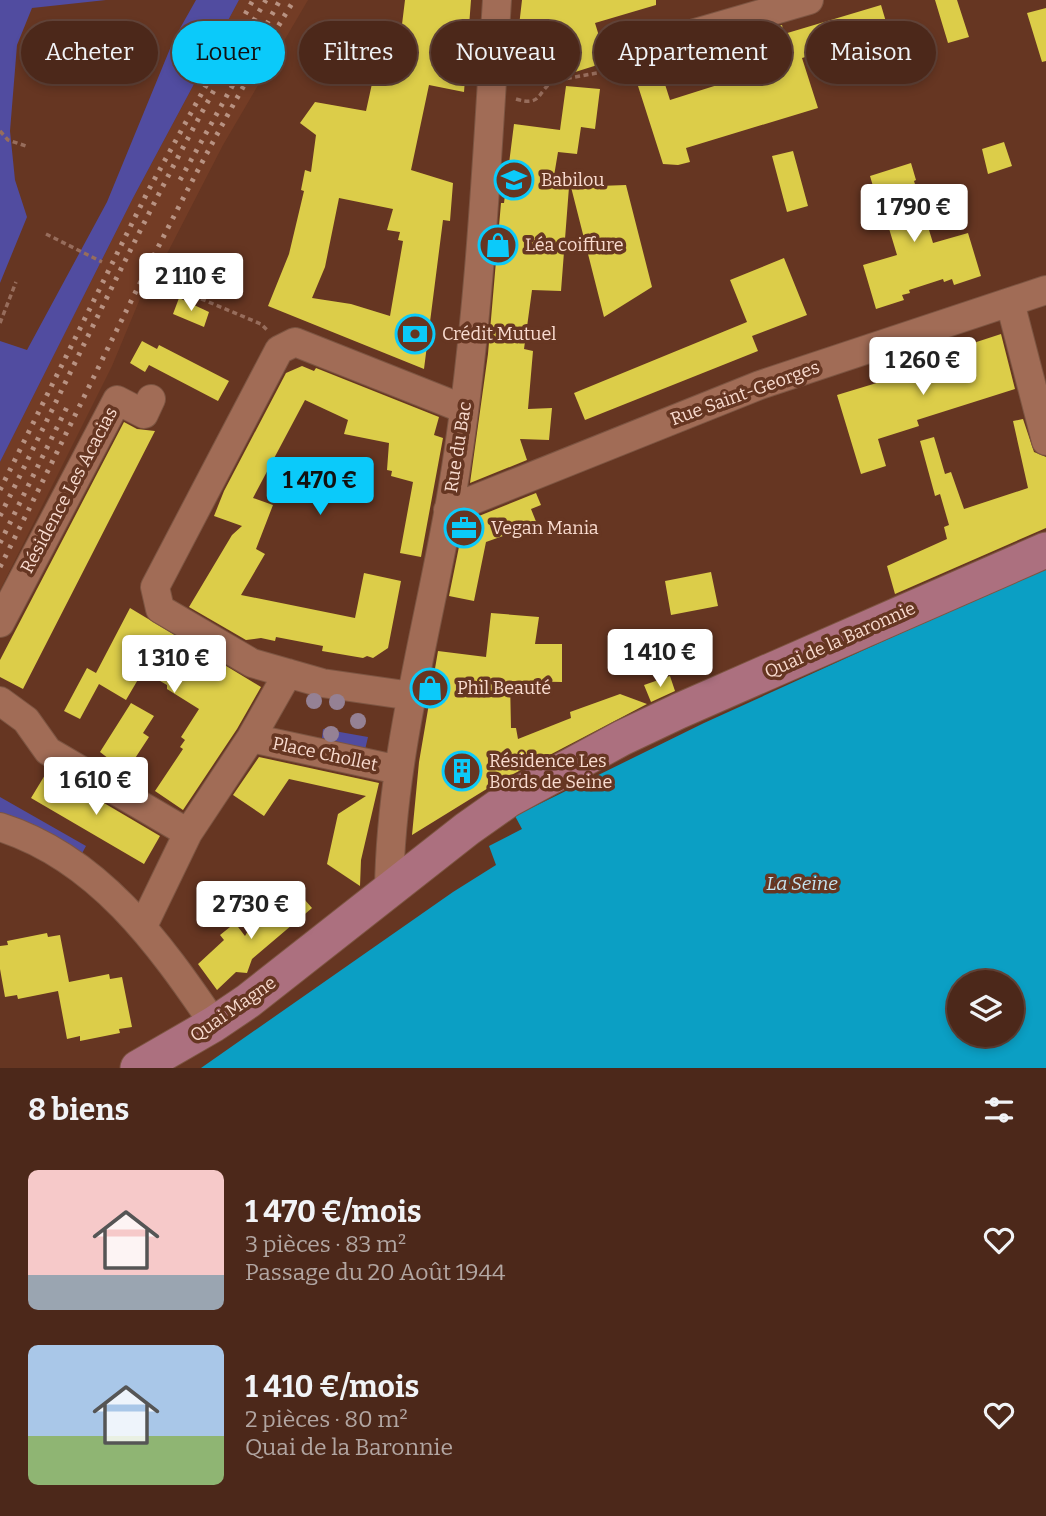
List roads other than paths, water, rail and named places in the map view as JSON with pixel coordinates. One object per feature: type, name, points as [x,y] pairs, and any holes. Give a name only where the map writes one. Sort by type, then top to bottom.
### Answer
[{"type":"main road","name":"Quai de la Baronnie","points":[[389,890],[508,800],[622,738],[1046,550]]},
{"type":"main road","name":"Quai Magne","points":[[138,1068],[214,1024],[389,890]]},
{"type":"street","name":"Rue du Bac","points":[[389,890],[399,770],[448,510],[464,409],[475,309],[497,0]]},
{"type":"street","points":[[737,21],[809,0]]},
{"type":"street","name":"Rue Saint-Georges","points":[[448,510],[760,385],[1046,290]]},
{"type":"street","points":[[1010,302],[1046,441]]},
{"type":"street","points":[[412,696],[322,683],[252,663],[165,613],[160,609],[155,587],[279,350],[285,346],[295,342],[464,409]]},
{"type":"street","name":"Résidence Les Acacias","points":[[0,623],[117,400],[144,414],[151,399]]},
{"type":"street","points":[[143,926],[188,833],[251,738],[288,673]]},
{"type":"street","points":[[0,701],[26,720],[48,751],[188,833]]},
{"type":"street","name":"Place Chollet","points":[[251,738],[399,770]]},
{"type":"street","points":[[0,827],[51,850],[85,872],[125,905],[214,1024]]},
{"type":"water","name":"La Seine","points":[[1046,567],[1046,1068],[201,1068],[453,892],[496,865],[489,846],[522,829],[515,816],[704,723]]},
{"type":"railway","points":[[0,490],[148,191],[253,0]]},
{"type":"railway","points":[[0,516],[194,126],[266,0]]},
{"type":"railway","points":[[180,180],[280,0]]},
{"type":"railway","points":[[0,567],[141,280],[253,69],[294,0]]},
{"type":"railway","points":[[0,543],[69,403]]},
{"type":"place","name":"Babilou","points":[[514,180]]},
{"type":"place","name":"Léa coiffure","points":[[498,245]]},
{"type":"place","name":"Crédit Mutuel","points":[[415,334]]},
{"type":"place","name":"Vegan Mania","points":[[464,528]]},
{"type":"place","name":"Phil Beauté","points":[[430,688]]},
{"type":"place","name":"Résidence Les Bords de Seine","points":[[462,771]]}]
